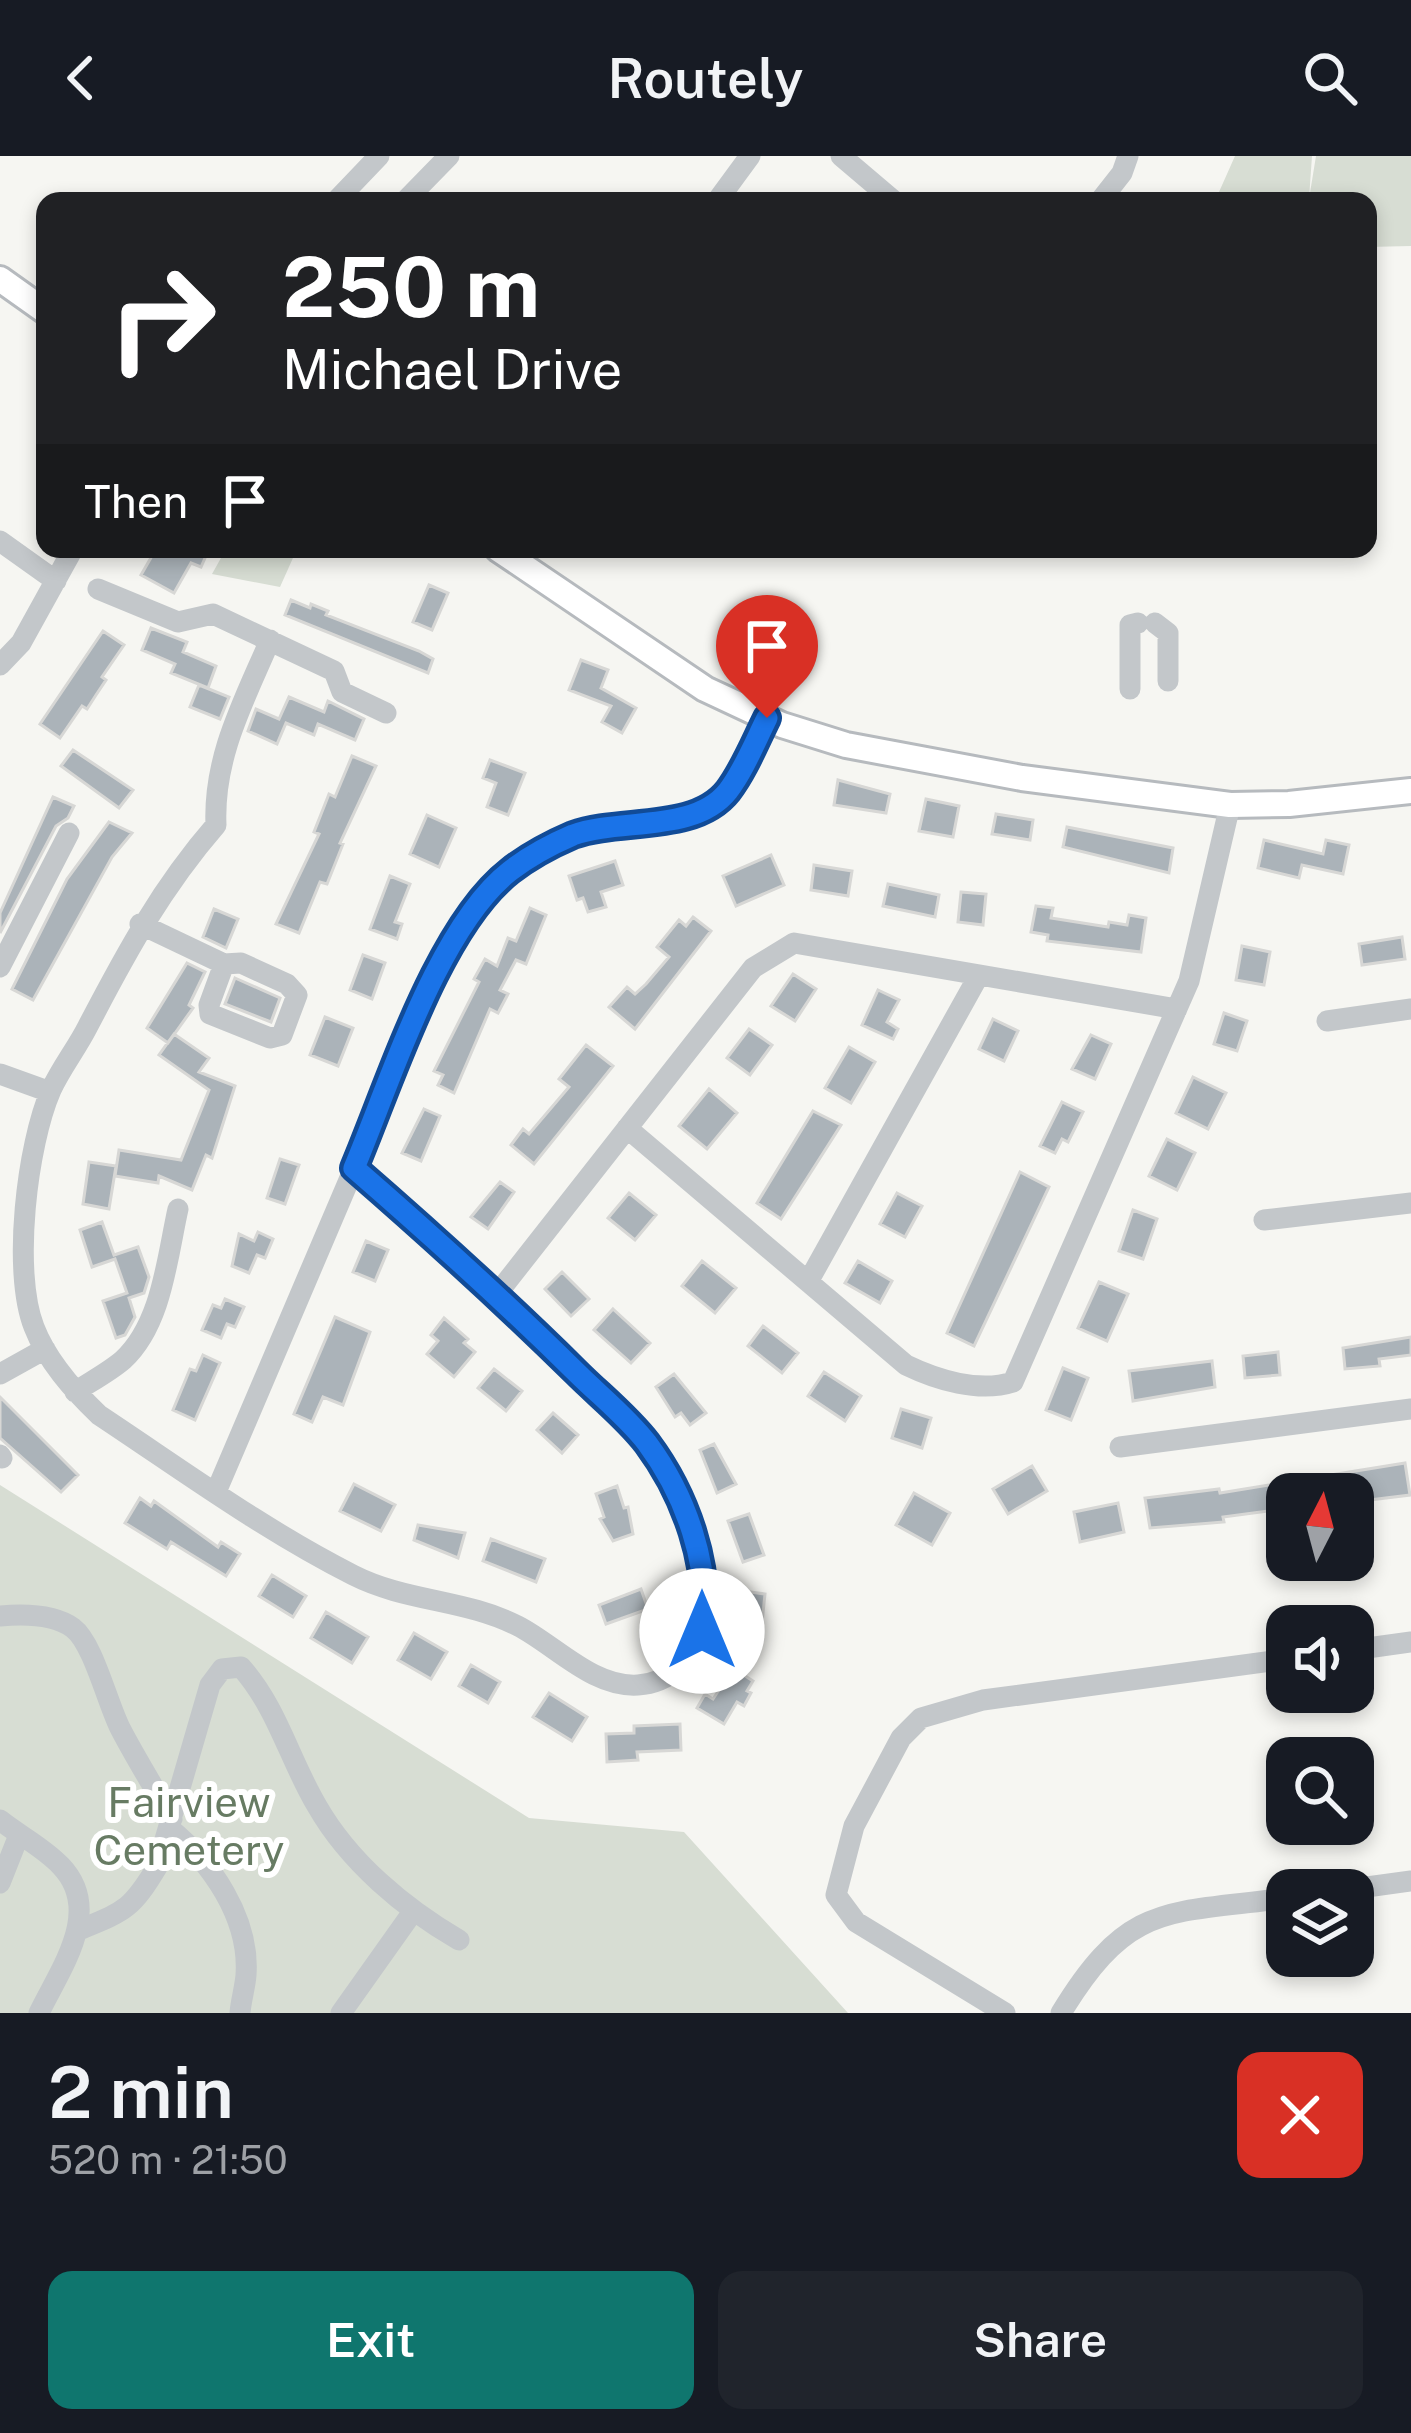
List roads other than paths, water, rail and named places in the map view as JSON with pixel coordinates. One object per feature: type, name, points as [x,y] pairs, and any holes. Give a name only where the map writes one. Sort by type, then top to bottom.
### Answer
[{"type":"main road","points":[[0,279],[36,305]]},
{"type":"main road","points":[[519,558],[658,661],[767,718],[890,754],[1120,793],[1230,805],[1288,804],[1411,790]]},
{"type":"street","points":[[345,192],[379,156]]},
{"type":"street","points":[[414,192],[449,156]]},
{"type":"street","points":[[723,192],[750,156]]},
{"type":"street","points":[[841,156],[883,192]]},
{"type":"street","points":[[1107,192],[1128,156]]},
{"type":"street","points":[[0,542],[56,581]]},
{"type":"street","points":[[0,665],[21,643],[68,558]]},
{"type":"street","points":[[98,589],[148,614],[178,622],[213,614],[334,671],[342,692],[386,713]]},
{"type":"street","points":[[1130,688],[1126,637],[1130,625],[1147,623],[1168,632],[1168,681]]},
{"type":"street","points":[[270,640],[225,746],[214,789],[217,825],[174,874],[140,924],[50,1092],[35,1154],[23,1245],[26,1300],[45,1349],[75,1392],[99,1415],[354,1576],[404,1595],[479,1608],[520,1627],[606,1681],[651,1683],[678,1669],[702,1631],[703,1570],[669,1478],[645,1441],[497,1294],[354,1168]]},
{"type":"street","points":[[216,1492],[448,948],[478,904],[508,873],[574,835],[686,816],[706,808],[727,793],[767,718]]},
{"type":"street","points":[[627,1128],[906,1365],[929,1376],[997,1387],[1013,1382],[1177,1009],[1206,920],[1230,805]]},
{"type":"street","points":[[0,967],[70,833]]},
{"type":"street","points":[[140,924],[224,964]]},
{"type":"street","points":[[497,1294],[753,968],[794,943],[1177,1009]]},
{"type":"street","points":[[808,1282],[979,975]]},
{"type":"street","points":[[1327,1021],[1411,1009]]},
{"type":"street","points":[[0,1075],[50,1092]]},
{"type":"street","points":[[1264,1220],[1411,1203]]},
{"type":"street","points":[[75,1392],[123,1360],[143,1334],[159,1296],[178,1209]]},
{"type":"street","points":[[0,1374],[45,1349]]},
{"type":"street","points":[[1120,1447],[1411,1409]]},
{"type":"street","points":[[0,1616],[42,1616],[71,1626],[91,1650],[94,1672],[170,1823],[230,1902],[246,1972],[240,2013]]},
{"type":"street","points":[[1374,1647],[1411,1642]]},
{"type":"street","points":[[1005,2013],[856,1922],[840,1906],[838,1873],[854,1826],[902,1738],[921,1718],[983,1700],[1266,1662]]},
{"type":"street","points":[[79,1930],[127,1910],[157,1867],[210,1685],[222,1669],[241,1667],[275,1712],[319,1810],[412,1913],[459,1940]]},
{"type":"street","points":[[0,1820],[70,1876],[76,1891],[79,1930],[39,2013]]},
{"type":"street","points":[[0,1883],[19,1834]]},
{"type":"street","points":[[1374,1886],[1411,1881]]},
{"type":"street","points":[[1061,2013],[1092,1963],[1119,1936],[1141,1923],[1266,1901]]},
{"type":"street","points":[[341,2013],[412,1913]]},
{"type":"park label","name":"Fairview Cemetery","points":[[189,1825]]}]
